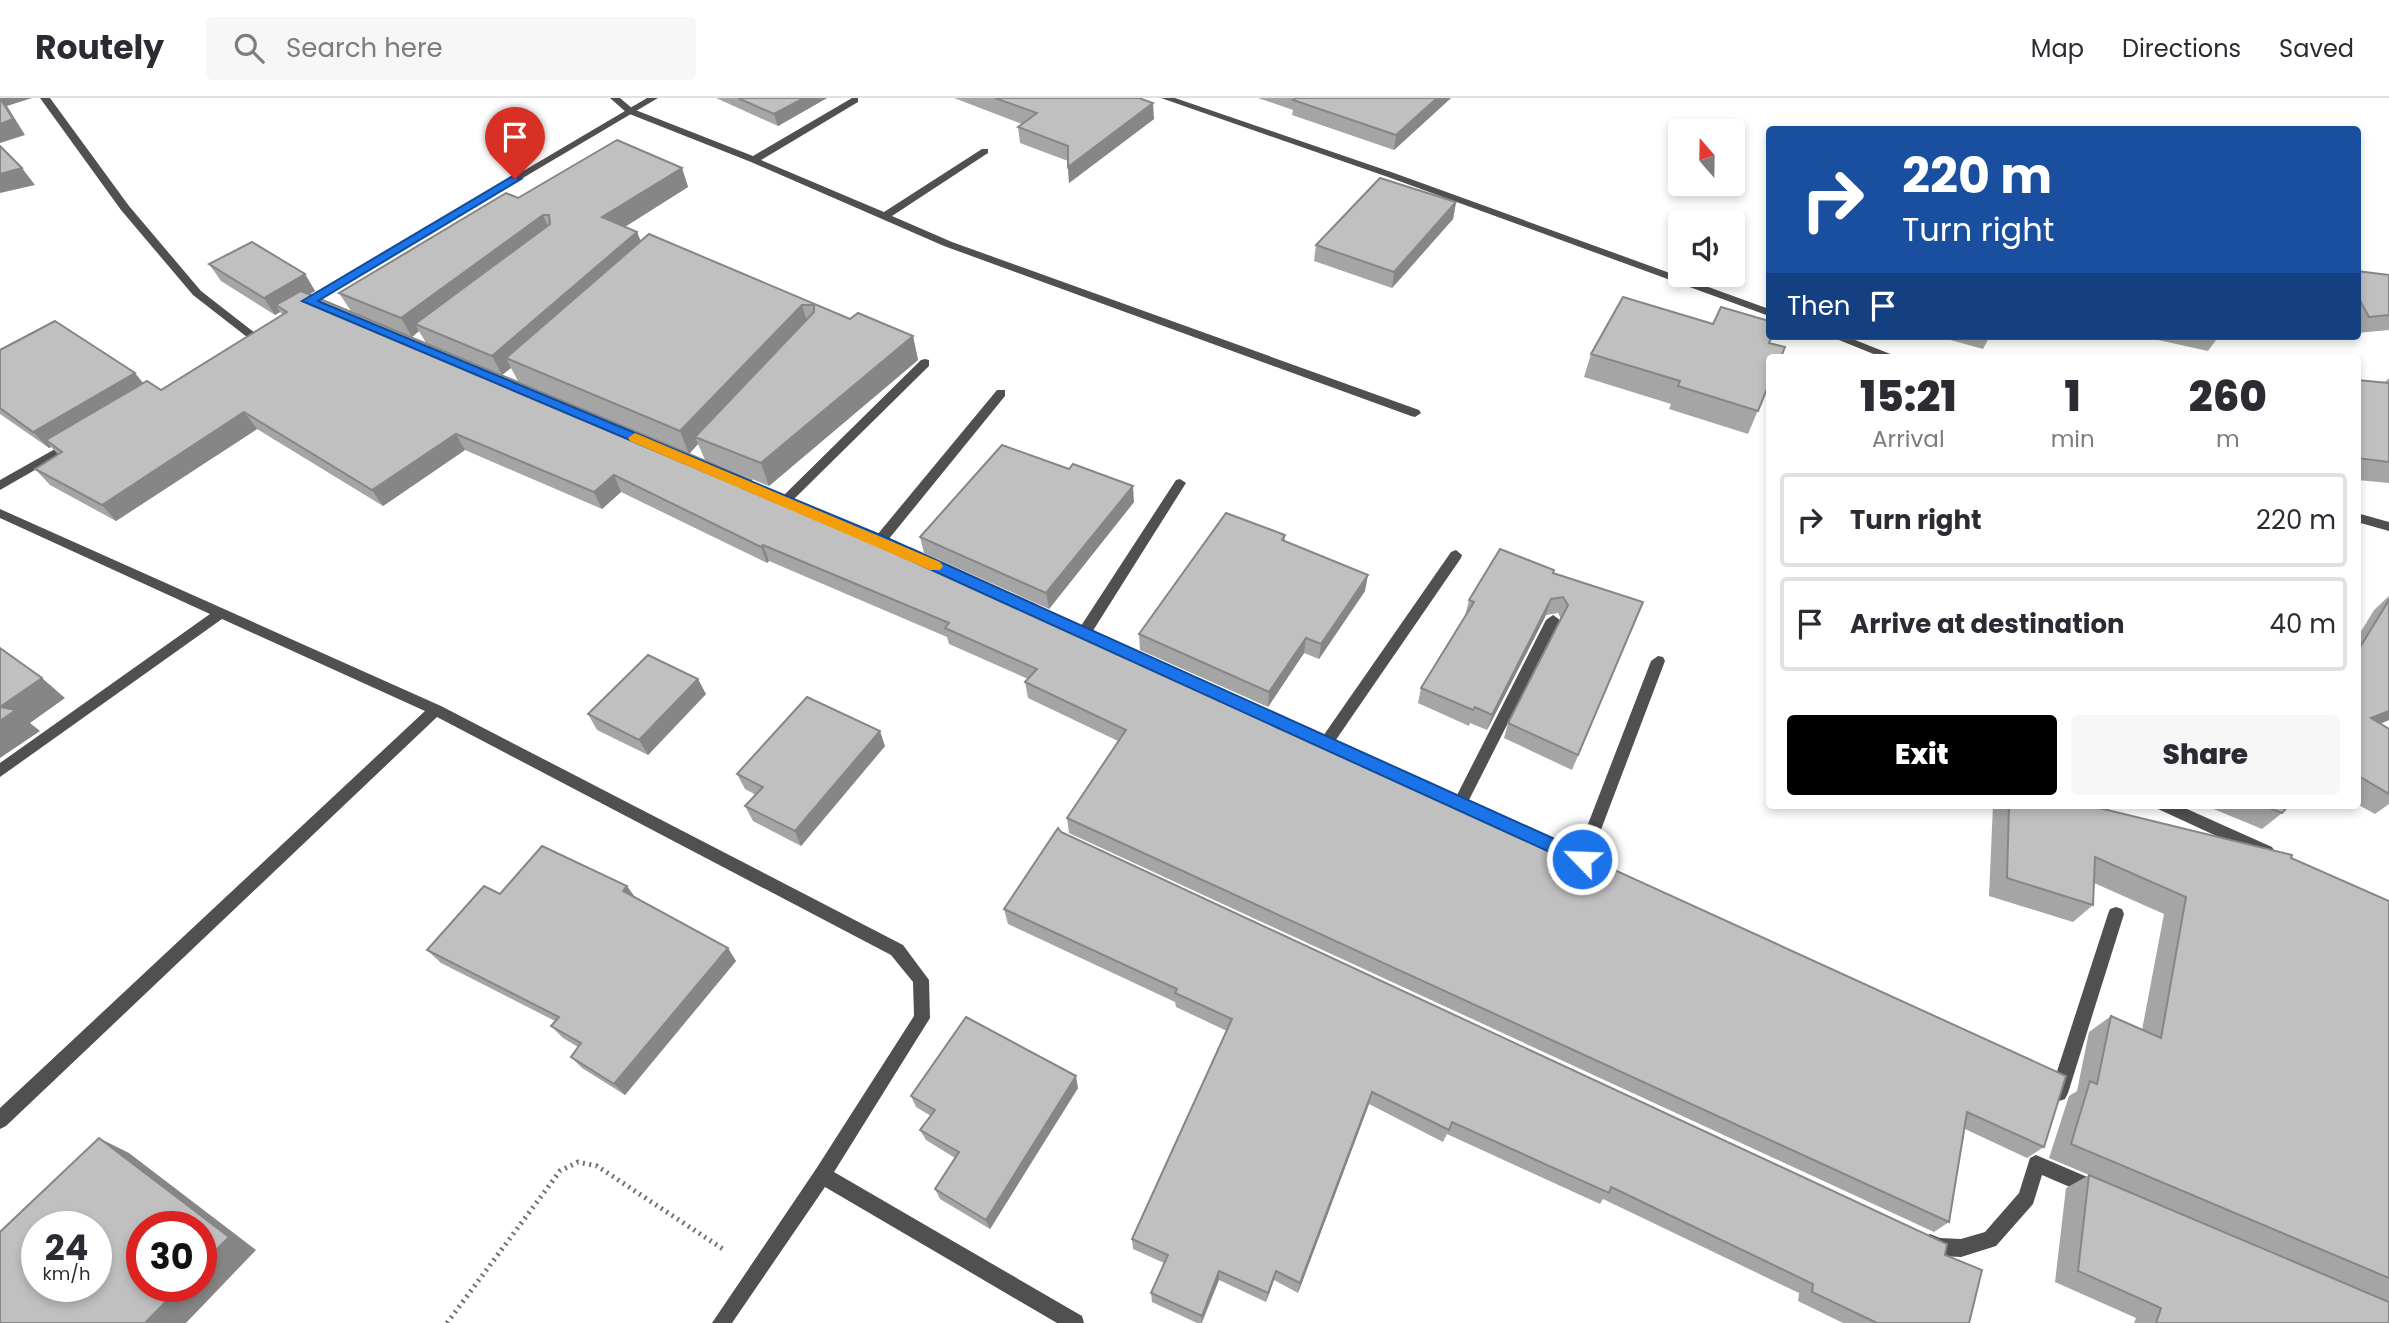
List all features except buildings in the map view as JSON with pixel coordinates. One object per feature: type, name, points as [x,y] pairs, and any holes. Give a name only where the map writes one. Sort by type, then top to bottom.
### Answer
[{"type":"street","points":[[45,98],[125,208],[197,293],[251,335]]},
{"type":"street","points":[[615,98],[630,111],[754,160],[948,244],[1415,413]]},
{"type":"street","points":[[286,315],[653,98]]},
{"type":"street","points":[[1166,98],[1391,175],[1766,312]]},
{"type":"street","points":[[754,160],[855,100]]},
{"type":"street","points":[[884,216],[985,151]]},
{"type":"street","points":[[309,301],[327,309]]},
{"type":"street","points":[[239,342],[262,328]]},
{"type":"street","points":[[1845,340],[1884,354]]},
{"type":"street","points":[[785,501],[925,363]]},
{"type":"street","points":[[880,541],[1001,393]]},
{"type":"street","points":[[2,482],[76,441]]},
{"type":"street","points":[[727,477],[940,568]]},
{"type":"street","points":[[1084,633],[1180,483]]},
{"type":"street","points":[[0,513],[436,710],[897,950],[921,980],[922,1018],[822,1175],[721,1323]]},
{"type":"street","points":[[2361,518],[2389,527]]},
{"type":"street","points":[[1326,743],[1456,555]]},
{"type":"street","points":[[0,771],[221,613]]},
{"type":"street","points":[[1460,803],[1553,620]]},
{"type":"street","points":[[1582,859],[1658,661]]},
{"type":"street","points":[[0,1120],[436,710]]},
{"type":"street","points":[[1436,792],[1608,870]]},
{"type":"street","points":[[2172,809],[2276,856]]},
{"type":"street","points":[[2052,1114],[2057,1074],[2116,914]]},
{"type":"street","points":[[1918,1238],[1940,1247],[1961,1248],[1990,1240],[2027,1198],[2038,1158],[2112,1196]]},
{"type":"street","points":[[822,1175],[1075,1323]]},
{"type":"path","points":[[446,1323],[560,1171],[578,1162],[597,1166],[757,1270]]},
{"type":"slow traffic","points":[[635,438],[935,566]]},
{"type":"route","points":[[515,179],[309,301],[880,541],[1582,859]]}]
